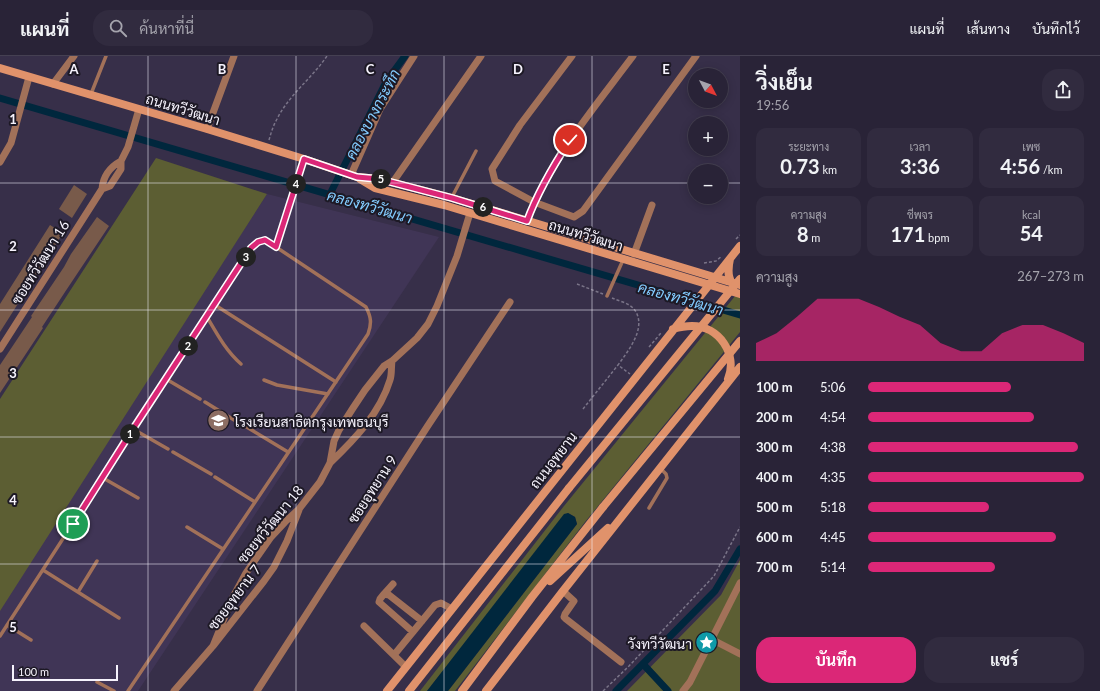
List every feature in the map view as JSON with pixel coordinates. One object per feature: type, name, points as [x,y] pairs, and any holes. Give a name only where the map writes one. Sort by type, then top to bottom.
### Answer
[{"type":"main road","name":"ถนนทวีวัฒนา","points":[[0,68],[304,159],[351,175],[375,188],[470,213],[622,263],[708,287],[740,294]]},
{"type":"main road","name":"ถนนทวีวัฒนา","points":[[351,175],[379,179],[452,198],[736,284]]},
{"type":"main road","name":"ถนนอุทยาน","points":[[387,691],[673,329],[708,287],[727,256],[738,243]]},
{"type":"main road","points":[[727,256],[729,279],[736,284]]},
{"type":"main road","points":[[409,691],[569,488],[740,279]]},
{"type":"main road","points":[[673,329],[693,326],[707,328],[716,334],[726,344],[731,359],[730,374],[727,384]]},
{"type":"main road","points":[[462,691],[532,597],[603,507],[740,341]]},
{"type":"main road","points":[[486,691],[740,367]]},
{"type":"main road","points":[[532,597],[626,511]]},
{"type":"street","points":[[53,84],[74,56]]},
{"type":"street","points":[[207,129],[234,56]]},
{"type":"street","points":[[392,182],[481,56]]},
{"type":"street","points":[[572,56],[520,125],[492,169],[496,181],[534,202],[574,217],[583,211],[696,56]]},
{"type":"street","points":[[527,221],[534,202],[549,173],[570,140],[633,56]]},
{"type":"street","points":[[351,175],[380,109],[412,58]]},
{"type":"street","points":[[0,162],[11,143],[29,77]]},
{"type":"street","name":"ซอยทวีวัฒนา 16","points":[[0,349],[102,189],[110,186],[121,169],[121,161],[128,147],[139,109]]},
{"type":"street","points":[[634,254],[652,206]]},
{"type":"street","name":"ซอยทวีวัฒนา 18","points":[[214,646],[232,599],[246,573],[271,537],[299,509],[320,482],[330,463],[334,441],[353,408],[384,366],[392,361],[417,338],[428,324],[437,306],[453,264],[470,213]]},
{"type":"street","name":"ซอยอุทยาน 9","points":[[257,691],[510,302]]},
{"type":"street","name":"ซอยทวีวัฒนา 18","points":[[330,463],[354,440],[370,420],[390,379],[392,361]]},
{"type":"street","name":"ซอยอุทยาน 7","points":[[174,691],[214,646],[274,567],[287,541],[299,509]]},
{"type":"street","points":[[683,691],[690,682],[740,583]]},
{"type":"street","points":[[393,584],[379,602],[413,632]]},
{"type":"street","points":[[563,591],[574,601],[564,617],[622,662]]},
{"type":"street","points":[[384,594],[389,595],[422,621]]},
{"type":"street","points":[[394,655],[435,605],[441,603],[452,609]]},
{"type":"street","points":[[364,626],[406,667]]},
{"type":"street","points":[[711,639],[740,654]]},
{"type":"lane","points":[[91,95],[106,56]]},
{"type":"lane","points":[[452,198],[476,151]]},
{"type":"lane","points":[[276,247],[304,159]]},
{"type":"lane","points":[[0,636],[251,248],[258,242],[265,240],[366,307],[371,316],[371,325],[368,334],[128,691]]},
{"type":"lane","points":[[607,296],[622,263]]},
{"type":"lane","points":[[215,305],[336,382]]},
{"type":"lane","points":[[207,317],[222,343],[231,355],[241,364]]},
{"type":"lane","points":[[166,379],[200,399]]},
{"type":"lane","points":[[264,380],[277,385],[328,394]]},
{"type":"lane","points":[[205,402],[239,423]]},
{"type":"lane","points":[[245,426],[288,452]]},
{"type":"lane","points":[[133,429],[168,449]]},
{"type":"lane","points":[[173,452],[210,474]]},
{"type":"lane","points":[[649,508],[667,478],[666,474],[660,468]]},
{"type":"lane","points":[[215,477],[255,502]]},
{"type":"lane","points":[[103,478],[138,498]]},
{"type":"lane","points":[[187,527],[223,549]]},
{"type":"lane","points":[[78,592],[97,561]]},
{"type":"lane","points":[[43,570],[119,618]]},
{"type":"lane","points":[[7,625],[31,640]]},
{"type":"lane","points":[[97,682],[114,691]]},
{"type":"path","points":[[266,147],[276,120],[288,103],[319,68],[327,56]]},
{"type":"path","points":[[738,243],[740,235]]},
{"type":"path","points":[[704,263],[716,261],[727,256]]},
{"type":"path","points":[[577,284],[630,306],[634,310],[638,319],[638,331],[632,344],[618,365],[583,409]]},
{"type":"path","points":[[618,365],[635,378]]},
{"type":"path","points":[[603,691],[629,666],[714,576],[740,527]]},
{"type":"shaded area","name":"โรงเรียนสาธิตกรุงเทพธนบุรี","points":[[267,194],[439,237],[138,691],[0,691],[0,605]]},
{"type":"green space","points":[[156,158],[267,194],[0,611],[0,399]]},
{"type":"green space","points":[[740,290],[740,332],[585,522],[455,691],[448,691],[577,524],[575,517],[568,513],[427,691],[420,691],[564,506]]},
{"type":"green space","name":"วังทวีวัฒนา","points":[[740,560],[740,691],[627,691],[721,595]]},
{"type":"water","points":[[568,513],[575,517],[577,524],[448,691],[427,691],[564,514]]},
{"type":"building","points":[[74,185],[87,194],[72,218],[59,209]]},
{"type":"building","points":[[97,217],[109,226],[0,393],[0,365],[71,254]]},
{"type":"building","points":[[50,225],[63,233],[0,332],[0,304]]},
{"type":"waterway","name":"คลองบางกระทึก","points":[[330,194],[386,82],[405,56]]},
{"type":"waterway","name":"คลองทวีวัฒนา","points":[[0,98],[740,315]]},
{"type":"waterway","points":[[616,691],[715,591],[740,549]]},
{"type":"waterway","points":[[643,664],[668,691]]},
{"type":"place","name":"โรงเรียนสาธิตกรุงเทพธนบุรี","points":[[218,421]]},
{"type":"place","name":"วังทวีวัฒนา","points":[[707,643]]},
{"type":"route","points":[[73,524],[251,248],[258,242],[265,240],[276,247],[304,159],[357,177],[379,179],[452,198],[527,221],[534,202],[549,173],[570,140]]}]
